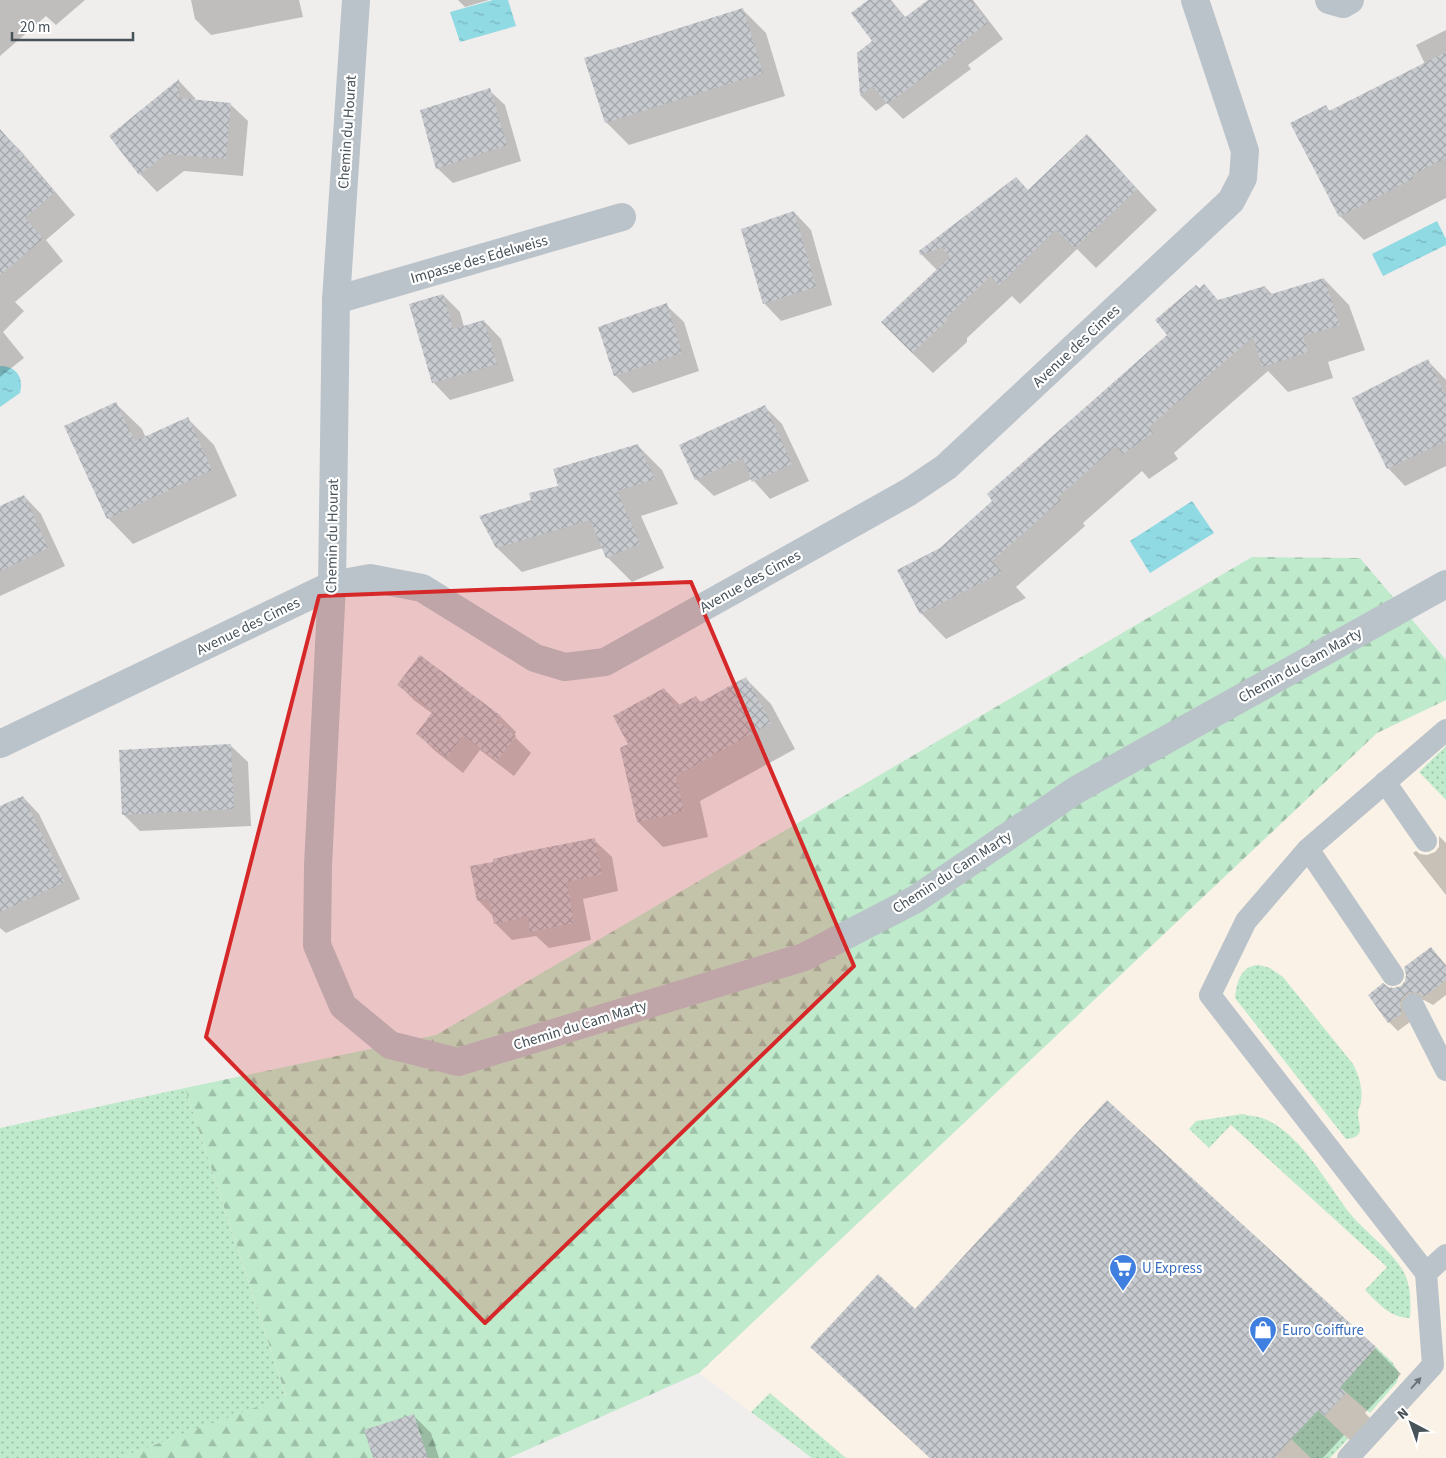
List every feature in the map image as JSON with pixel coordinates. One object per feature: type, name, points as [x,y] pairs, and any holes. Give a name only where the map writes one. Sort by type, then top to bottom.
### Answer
[{"type":"street","name":"Chemin du Hourat","points":[[356,0],[336,300],[332,585],[318,866],[317,945],[343,1006],[390,1045]]},
{"type":"street","name":"Avenue des Cimes","points":[[0,744],[332,585],[370,578],[422,588],[535,658],[565,667],[605,662],[909,492],[946,467],[1231,202],[1243,178],[1245,151],[1195,0]]},
{"type":"street","points":[[1329,0],[1344,4],[1350,0]]},
{"type":"street","name":"Impasse des Edelweiss","points":[[336,300],[622,217]]},
{"type":"street","name":"Chemin du Cam Marty","points":[[390,1045],[458,1062],[804,957],[916,899],[1076,790],[1446,584]]},
{"type":"lane","points":[[1348,1458],[1433,1365],[1426,1273],[1210,995],[1246,922],[1308,849],[1446,730]]},
{"type":"lane","points":[[1385,782],[1426,841]]},
{"type":"lane","points":[[1308,849],[1393,975]]},
{"type":"lane","points":[[1413,1005],[1446,1070]]},
{"type":"lane","points":[[1426,1273],[1446,1255]]},
{"type":"highlighted area","points":[[691,582],[854,966],[485,1323],[206,1037],[319,596]]},
{"type":"shaded area","points":[[1446,700],[1446,1458],[812,1458],[699,1373],[1377,733]]},
{"type":"green space","points":[[1252,557],[1360,558],[1446,660],[1446,700],[1377,733],[699,1373],[509,1458],[119,1458],[286,1396],[185,1088],[436,1035]]},
{"type":"green space","points":[[1446,746],[1446,800],[1419,772]]},
{"type":"green space","points":[[1259,965],[1270,968],[1283,977],[1353,1064],[1361,1087],[1361,1103],[1358,1113],[1360,1130],[1357,1136],[1346,1139],[1235,998],[1238,981],[1241,976],[1248,968]]},
{"type":"green space","points":[[185,1088],[286,1397],[119,1458],[0,1458],[0,1128]]},
{"type":"green space","points":[[1243,1114],[1262,1118],[1276,1125],[1289,1135],[1312,1161],[1352,1216],[1397,1262],[1405,1274],[1409,1286],[1410,1318],[1390,1313],[1365,1290],[1387,1267],[1231,1125],[1209,1148],[1189,1129],[1196,1121]]},
{"type":"green space","points":[[1376,1347],[1393,1363],[1399,1373],[1397,1382],[1370,1413],[1340,1387]]},
{"type":"green space","points":[[770,1393],[846,1458],[812,1458],[751,1412]]},
{"type":"green space","points":[[1318,1410],[1348,1439],[1330,1458],[1311,1458],[1291,1439]]},
{"type":"water","points":[[493,0],[508,0],[516,26],[460,42],[450,12]]},
{"type":"water","points":[[1437,221],[1446,239],[1446,245],[1383,276],[1372,254]]},
{"type":"water","points":[[0,366],[11,368],[18,374],[21,388],[20,393],[0,407]]},
{"type":"water","points":[[1192,501],[1214,533],[1150,573],[1130,541]]},
{"type":"building","points":[[868,0],[890,0],[904,18],[928,0],[971,0],[988,23],[953,49],[957,53],[887,104],[873,86],[860,96],[857,53],[872,41],[851,13]]},
{"type":"building","points":[[743,8],[763,73],[605,123],[584,58]]},
{"type":"building","points":[[1446,52],[1446,158],[1412,175],[1414,178],[1339,217],[1290,123],[1326,105],[1329,111]]},
{"type":"building","points":[[179,79],[179,98],[231,103],[226,159],[166,154],[139,175],[109,136]]},
{"type":"building","points":[[490,88],[507,145],[436,169],[420,110]]},
{"type":"building","points":[[0,129],[55,192],[25,218],[43,239],[0,275]]},
{"type":"building","points":[[1087,134],[1137,189],[1075,248],[1056,229],[999,285],[991,276],[947,317],[947,321],[912,353],[881,322],[950,257],[944,250],[948,246],[920,255],[919,251],[1016,177],[1028,190]]},
{"type":"building","points":[[794,211],[816,287],[763,304],[741,229]]},
{"type":"building","points":[[1324,278],[1340,325],[1303,336],[1308,352],[1262,367],[1253,337],[1149,427],[1153,433],[1123,454],[1116,446],[1058,497],[1061,500],[992,561],[1002,572],[920,614],[897,570],[940,548],[992,501],[987,494],[1167,335],[1155,320],[1196,285],[1199,288],[1204,284],[1218,300],[1265,286],[1268,295]]},
{"type":"building","points":[[443,294],[453,329],[484,320],[497,364],[432,383],[409,304]]},
{"type":"building","points":[[667,303],[682,353],[614,376],[598,327]]},
{"type":"building","points":[[1428,359],[1446,396],[1446,441],[1387,469],[1352,398]]},
{"type":"building","points":[[116,402],[135,441],[188,417],[212,470],[107,519],[64,426]]},
{"type":"building","points":[[765,405],[792,464],[752,482],[743,458],[695,480],[679,445]]},
{"type":"building","points":[[638,444],[655,479],[617,491],[640,544],[606,558],[590,520],[496,548],[479,516],[531,500],[529,493],[558,486],[553,469]]},
{"type":"building","points":[[24,495],[48,548],[0,571],[0,506]]},
{"type":"building","points":[[420,655],[501,716],[497,721],[516,736],[497,761],[463,735],[447,758],[416,734],[433,711],[397,685]]},
{"type":"building","points":[[746,677],[771,723],[676,776],[684,812],[637,822],[620,748],[628,744],[613,716],[664,688],[675,707],[696,696],[699,703]]},
{"type":"building","points":[[231,744],[234,809],[122,815],[119,750]]},
{"type":"building","points":[[23,796],[65,882],[0,912],[0,806]]},
{"type":"building","points":[[595,838],[602,874],[567,882],[574,923],[530,932],[528,917],[494,924],[489,898],[477,901],[470,866],[493,862],[493,859],[528,851]]},
{"type":"building","points":[[1431,947],[1446,966],[1446,980],[1423,997],[1414,992],[1407,994],[1402,998],[1400,1004],[1402,1013],[1388,1023],[1368,995],[1383,983],[1393,988],[1401,986],[1405,981],[1406,975],[1404,967]]},
{"type":"building","name":"U Express","points":[[1107,1100],[1376,1347],[1340,1387],[1346,1393],[1324,1416],[1318,1410],[1274,1458],[930,1458],[810,1347],[878,1274],[915,1309]]},
{"type":"building","points":[[414,1414],[428,1458],[373,1458],[364,1430]]},
{"type":"place","name":"U Express","points":[[1123,1292]]},
{"type":"place","name":"Euro Coiffure","points":[[1263,1354]]}]
